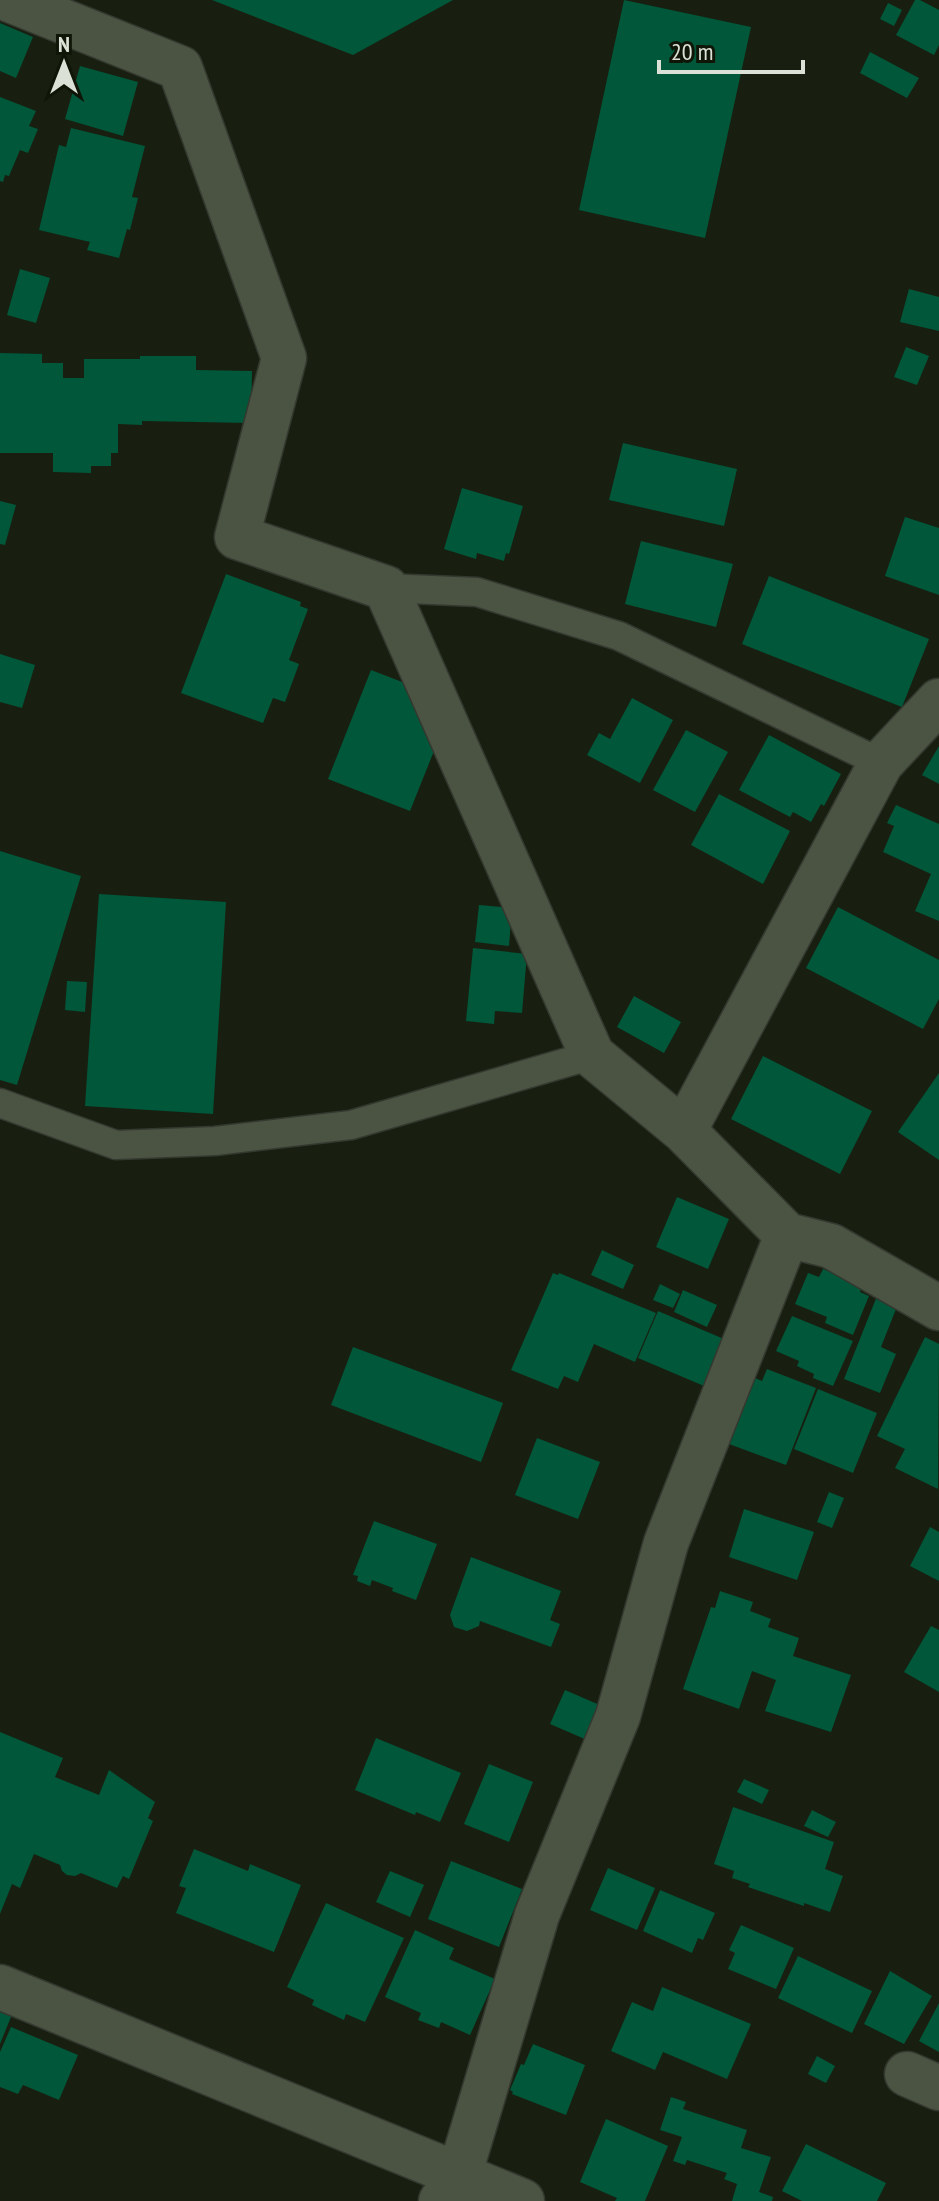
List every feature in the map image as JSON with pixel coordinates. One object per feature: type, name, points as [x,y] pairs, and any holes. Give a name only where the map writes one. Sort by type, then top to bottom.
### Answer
[{"type":"street","points":[[10,0],[180,68],[284,358],[237,537],[386,588],[592,1055],[684,1131],[787,1235],[831,1246],[939,1308]]},
{"type":"street","points":[[684,1131],[881,763],[939,701]]},
{"type":"street","points":[[450,2189],[537,1915],[618,1716],[666,1543],[787,1235]]},
{"type":"street","points":[[0,1987],[450,2189],[522,2201]]},
{"type":"lane","points":[[386,588],[477,592],[619,636],[881,763]]},
{"type":"lane","points":[[0,1103],[116,1145],[215,1141],[351,1125],[592,1055]]},
{"type":"building","points":[[212,0],[453,0],[353,55]]},
{"type":"building","points":[[624,0],[751,27],[705,238],[579,210]]},
{"type":"building","points":[[915,0],[939,10],[939,45],[934,55],[896,35]]},
{"type":"building","points":[[888,3],[902,10],[894,26],[880,19]]},
{"type":"building","points":[[0,23],[33,37],[16,78],[0,71]]},
{"type":"building","points":[[870,52],[919,78],[907,98],[860,73]]},
{"type":"building","points":[[80,66],[138,82],[123,136],[65,119]]},
{"type":"building","points":[[0,97],[36,111],[29,126],[38,129],[28,153],[20,150],[9,176],[5,175],[3,182],[0,181]]},
{"type":"building","points":[[71,128],[145,146],[132,197],[138,198],[119,258],[87,250],[90,242],[39,230],[59,145],[66,147]]},
{"type":"building","points":[[20,269],[50,278],[36,323],[7,315]]},
{"type":"building","points":[[909,289],[939,297],[939,331],[900,322]]},
{"type":"building","points":[[906,347],[929,356],[917,385],[894,377]]},
{"type":"building","points":[[0,353],[42,354],[42,363],[63,363],[63,378],[84,378],[84,359],[140,359],[140,356],[196,356],[196,370],[252,371],[251,423],[142,421],[142,425],[118,424],[118,453],[111,453],[111,466],[91,466],[91,473],[53,472],[53,453],[0,453]]},
{"type":"building","points":[[623,443],[737,469],[724,526],[609,500]]},
{"type":"building","points":[[462,488],[523,506],[509,554],[506,553],[504,561],[477,553],[476,559],[444,549]]},
{"type":"building","points":[[0,501],[16,505],[5,545],[0,544]]},
{"type":"building","points":[[905,517],[939,528],[939,595],[885,576]]},
{"type":"building","points":[[641,541],[733,564],[716,627],[625,604]]},
{"type":"building","points":[[226,574],[301,602],[300,606],[308,609],[289,660],[299,664],[285,702],[273,698],[263,723],[181,693]]},
{"type":"building","points":[[769,576],[929,639],[902,707],[742,644]]},
{"type":"building","points":[[0,654],[35,665],[22,708],[0,702]]},
{"type":"building","points":[[371,670],[423,690],[444,726],[410,811],[328,779]]},
{"type":"building","points":[[632,698],[673,720],[640,783],[587,755],[599,733],[610,739]]},
{"type":"building","points":[[686,730],[728,752],[695,812],[653,790]]},
{"type":"building","points":[[769,735],[841,774],[824,806],[821,804],[811,822],[793,812],[790,817],[739,790]]},
{"type":"building","points":[[939,746],[939,784],[922,775]]},
{"type":"building","points":[[719,794],[790,831],[763,884],[691,845]]},
{"type":"building","points":[[896,805],[939,824],[939,921],[915,911],[931,874],[883,852],[894,826],[887,823]]},
{"type":"building","points":[[0,851],[81,876],[17,1085],[0,1080]]},
{"type":"building","points":[[99,894],[226,902],[213,1114],[85,1106]]},
{"type":"building","points":[[479,905],[512,908],[509,946],[475,942]]},
{"type":"building","points":[[838,907],[939,960],[939,999],[923,1029],[806,968]]},
{"type":"building","points":[[473,948],[527,954],[522,1013],[495,1011],[494,1024],[466,1021]]},
{"type":"building","points":[[67,981],[87,982],[85,1012],[65,1010]]},
{"type":"building","points":[[634,996],[681,1022],[664,1053],[617,1027]]},
{"type":"building","points":[[763,1056],[872,1111],[840,1174],[731,1119]]},
{"type":"building","points":[[939,1073],[939,1160],[898,1132]]},
{"type":"building","points":[[677,1197],[729,1219],[708,1269],[656,1247]]},
{"type":"building","points":[[602,1250],[634,1265],[623,1289],[591,1275]]},
{"type":"building","points":[[823,1269],[862,1285],[860,1292],[869,1296],[853,1335],[825,1323],[827,1317],[795,1304],[808,1273],[819,1277]]},
{"type":"building","points":[[553,1273],[656,1313],[635,1362],[594,1344],[578,1382],[564,1376],[558,1389],[511,1370]]},
{"type":"building","points":[[660,1284],[680,1294],[673,1308],[653,1300]]},
{"type":"building","points":[[683,1290],[717,1305],[707,1327],[674,1312]]},
{"type":"building","points":[[877,1296],[898,1304],[881,1347],[896,1354],[880,1393],[844,1379]]},
{"type":"building","points":[[658,1311],[724,1339],[704,1386],[638,1358]]},
{"type":"building","points":[[792,1316],[853,1341],[833,1386],[813,1378],[814,1374],[797,1366],[799,1361],[776,1351]]},
{"type":"building","points":[[925,1337],[939,1344],[938,1489],[895,1468],[905,1449],[877,1436]]},
{"type":"building","points":[[353,1347],[503,1403],[481,1462],[331,1405]]},
{"type":"building","points":[[767,1369],[816,1388],[786,1465],[729,1444],[755,1378],[762,1381]]},
{"type":"building","points":[[818,1389],[877,1413],[853,1473],[794,1449]]},
{"type":"building","points":[[537,1438],[600,1462],[578,1519],[515,1495]]},
{"type":"building","points":[[829,1492],[844,1498],[832,1528],[817,1522]]},
{"type":"building","points":[[744,1509],[814,1532],[797,1580],[729,1557]]},
{"type":"building","points":[[374,1521],[437,1544],[416,1600],[372,1580],[370,1586],[357,1581],[358,1576],[353,1575]]},
{"type":"building","points":[[930,1527],[939,1532],[939,1581],[910,1566]]},
{"type":"building","points":[[471,1557],[561,1591],[550,1620],[560,1624],[551,1647],[480,1621],[479,1626],[467,1631],[454,1627],[450,1615]]},
{"type":"building","points":[[720,1591],[753,1602],[750,1611],[771,1619],[768,1627],[799,1638],[793,1656],[851,1675],[831,1732],[765,1711],[776,1680],[752,1671],[739,1709],[683,1689],[711,1607],[715,1608]]},
{"type":"building","points":[[931,1626],[939,1630],[939,1692],[904,1672]]},
{"type":"building","points":[[565,1690],[602,1706],[587,1740],[550,1724]]},
{"type":"building","points":[[0,1732],[63,1758],[55,1777],[99,1795],[109,1770],[155,1802],[148,1818],[153,1821],[129,1879],[123,1876],[117,1888],[81,1873],[67,1875],[60,1865],[34,1854],[20,1888],[12,1884],[0,1914]]},
{"type":"building","points":[[376,1738],[461,1773],[440,1822],[355,1790]]},
{"type":"building","points":[[489,1764],[533,1782],[509,1842],[464,1824]]},
{"type":"building","points":[[744,1779],[769,1790],[762,1804],[737,1792]]},
{"type":"building","points":[[733,1807],[834,1842],[825,1869],[843,1876],[830,1912],[748,1887],[750,1884],[732,1878],[734,1871],[714,1864]]},
{"type":"building","points":[[812,1810],[836,1822],[828,1837],[804,1826]]},
{"type":"building","points":[[194,1849],[248,1871],[250,1864],[301,1885],[274,1952],[176,1913],[186,1888],[179,1886]]},
{"type":"building","points":[[451,1861],[522,1889],[499,1947],[428,1919]]},
{"type":"building","points":[[608,1868],[655,1888],[637,1930],[590,1910]]},
{"type":"building","points":[[390,1871],[424,1885],[410,1917],[376,1902]]},
{"type":"building","points":[[660,1890],[715,1913],[703,1940],[698,1938],[692,1953],[643,1931]]},
{"type":"building","points":[[326,1903],[404,1938],[365,2022],[346,2014],[344,2020],[312,2005],[314,2000],[287,1987]]},
{"type":"building","points":[[741,1925],[794,1948],[776,1989],[728,1969],[735,1953],[729,1950]]},
{"type":"building","points":[[415,1930],[454,1948],[449,1959],[495,1979],[470,2035],[441,2022],[439,2028],[418,2020],[421,2013],[385,1997]]},
{"type":"building","points":[[798,1956],[872,1991],[852,2033],[778,1998]]},
{"type":"building","points":[[890,1971],[932,1996],[904,2044],[864,2024]]},
{"type":"building","points":[[662,1987],[751,2024],[727,2079],[663,2052],[655,2070],[611,2051],[632,2002],[653,2011]]},
{"type":"building","points":[[939,2003],[939,2052],[919,2041]]},
{"type":"building","points":[[0,2007],[13,2012],[0,2044]]},
{"type":"building","points":[[11,2027],[78,2055],[59,2100],[23,2085],[18,2094],[0,2087],[0,2052]]},
{"type":"building","points":[[533,2044],[585,2065],[566,2115],[512,2094],[510,2090]]},
{"type":"building","points":[[817,2056],[835,2066],[826,2083],[808,2074]]},
{"type":"building","points":[[671,2097],[686,2102],[683,2109],[747,2130],[741,2148],[771,2157],[759,2192],[773,2197],[772,2201],[732,2201],[737,2184],[724,2179],[727,2173],[687,2160],[685,2165],[673,2161],[682,2137],[660,2130]]},
{"type":"building","points":[[606,2119],[668,2146],[645,2201],[615,2201],[617,2198],[580,2182]]},
{"type":"building","points":[[806,2144],[886,2183],[877,2201],[802,2201],[782,2191]]}]
